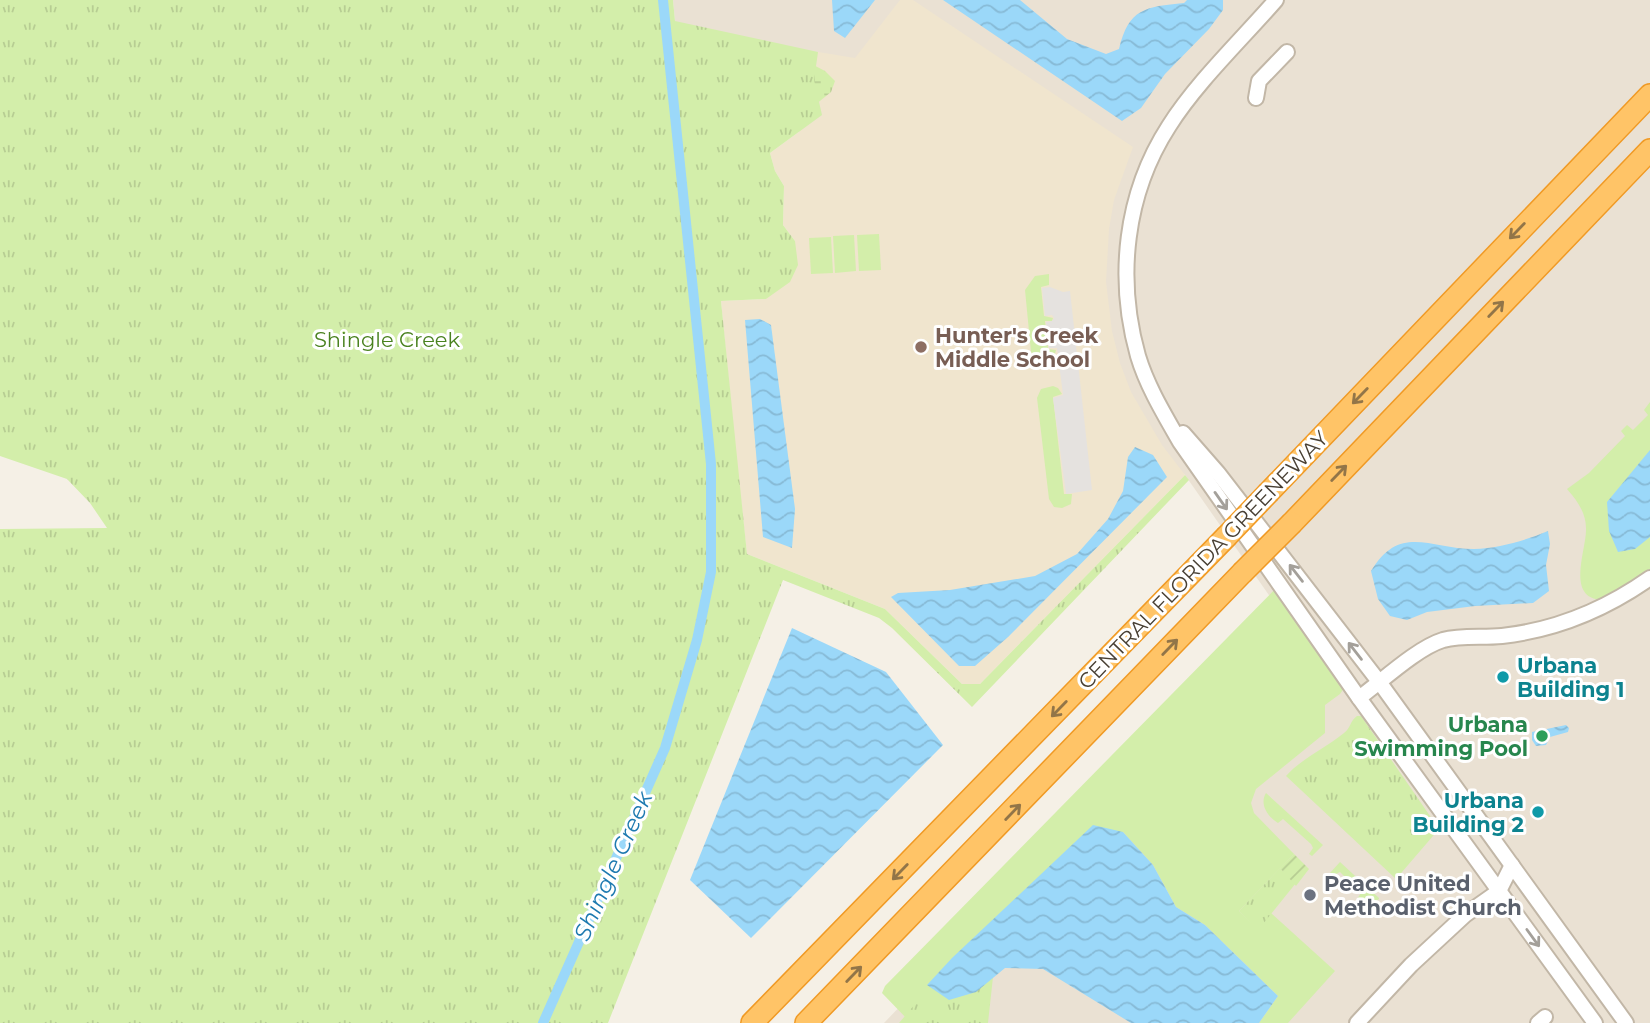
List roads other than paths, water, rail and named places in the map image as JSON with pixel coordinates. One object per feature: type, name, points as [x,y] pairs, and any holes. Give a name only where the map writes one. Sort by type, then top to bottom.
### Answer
[{"type":"highway","points":[[1552,195],[1650,84]]},
{"type":"highway","name":"CENTRAL FLORIDA GREENEWAY","points":[[752,1023],[1226,537],[1650,94]]},
{"type":"highway","name":"CENTRAL FLORIDA GREENEWAY","points":[[806,1023],[1650,150]]},
{"type":"highway","points":[[1581,221],[1650,161]]},
{"type":"street","points":[[1276,0],[1186,102],[1150,159],[1130,221],[1126,281],[1129,317],[1139,358],[1157,403],[1186,451],[1359,698],[1595,1023]]},
{"type":"street","points":[[1256,99],[1259,80],[1287,52]]},
{"type":"street","points":[[1157,403],[1218,473],[1380,682],[1626,1023]]},
{"type":"street","points":[[1359,698],[1427,648],[1441,641],[1501,636],[1542,629],[1589,613],[1630,592],[1650,578]]},
{"type":"street","points":[[1357,1023],[1411,965],[1465,915],[1499,891],[1512,865]]},
{"type":"water","points":[[832,0],[875,0],[845,38],[834,31]]},
{"type":"water","points":[[943,0],[1020,0],[1067,39],[1106,54],[1119,49],[1128,25],[1141,12],[1159,6],[1184,3],[1187,0],[1223,0],[1223,10],[1209,29],[1165,74],[1141,108],[1122,121]]},
{"type":"water","points":[[760,319],[771,325],[795,509],[792,548],[763,537],[745,320]]},
{"type":"water","points":[[1135,447],[1153,455],[1167,477],[1008,637],[975,666],[959,666],[891,597],[898,593],[950,590],[1035,576],[1077,554],[1108,519],[1123,491],[1128,457]]},
{"type":"water","points":[[1650,450],[1650,537],[1635,549],[1618,552],[1609,531],[1607,502]]},
{"type":"water","points":[[1548,531],[1550,544],[1546,565],[1549,591],[1533,603],[1427,612],[1407,620],[1390,616],[1378,599],[1371,571],[1393,547],[1417,542],[1474,549],[1511,543]]},
{"type":"water","points":[[792,628],[886,672],[943,745],[751,938],[690,880]]},
{"type":"water","name":"Urbana Swimming Pool","points":[[1566,725],[1568,732],[1550,737],[1546,745],[1536,746],[1532,740],[1532,732]]},
{"type":"water","points":[[1093,825],[1123,832],[1153,865],[1176,907],[1205,925],[1278,996],[1259,1023],[1131,1023],[1043,969],[1005,968],[976,992],[949,1000],[927,985]]},
{"type":"waterway","name":"Shingle Creek","points":[[543,1023],[665,748],[697,640],[711,572],[711,464],[663,0]]},
{"type":"place","name":"Hunter's Creek Middle School","points":[[921,347]]},
{"type":"place","name":"Urbana Building 1","points":[[1503,677]]},
{"type":"place","name":"Urbana Swimming Pool","points":[[1542,736]]},
{"type":"place","name":"Urbana Building 2","points":[[1538,812]]},
{"type":"place","name":"Peace United Methodist Church","points":[[1310,895]]}]
